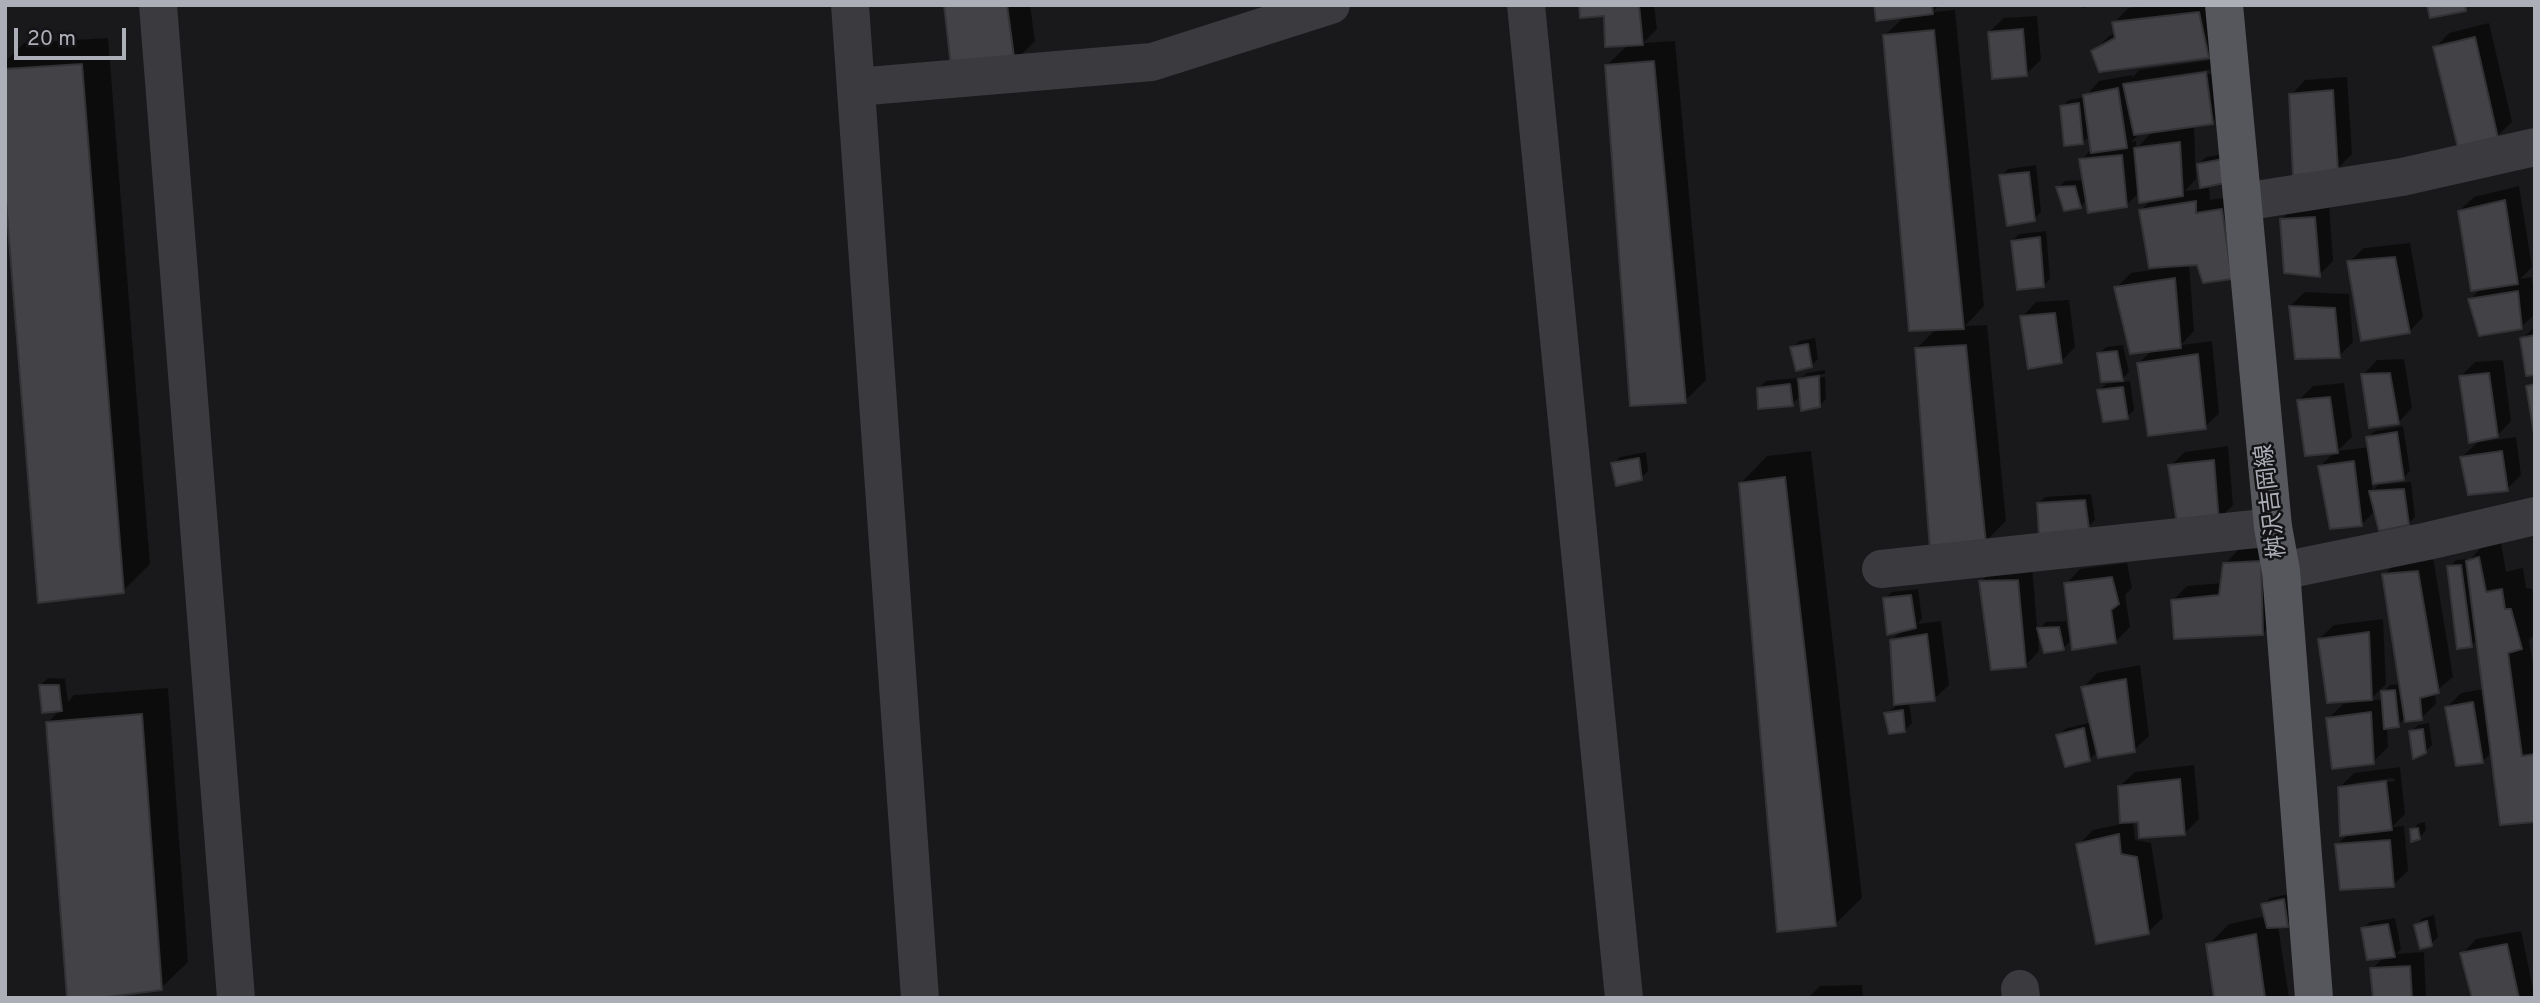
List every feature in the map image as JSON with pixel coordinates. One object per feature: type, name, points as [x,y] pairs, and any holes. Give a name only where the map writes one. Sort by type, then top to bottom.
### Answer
[{"type":"main road","name":"桝沢吉岡線","points":[[2224,5],[2273,527],[2281,570],[2314,998]]},
{"type":"street","points":[[158,5],[236,998]]},
{"type":"street","points":[[850,5],[920,998]]},
{"type":"street","points":[[856,87],[1152,62],[1331,5]]},
{"type":"street","points":[[1526,5],[1624,998]]},
{"type":"street","points":[[2243,202],[2402,177],[2535,147]]},
{"type":"street","points":[[2281,570],[2428,541],[2535,516]]},
{"type":"street","points":[[1881,569],[2273,527]]},
{"type":"building","points":[[944,5],[1007,5],[1015,64],[951,67]]},
{"type":"building","points":[[1579,5],[1639,5],[1643,45],[1605,47],[1604,16],[1580,18]]},
{"type":"building","points":[[1874,5],[1932,5],[1933,14],[1876,21]]},
{"type":"building","points":[[2427,5],[2465,5],[2466,11],[2430,18]]},
{"type":"building","points":[[2199,12],[2209,58],[2099,72],[2091,51],[2115,38],[2112,22]]},
{"type":"building","points":[[2023,29],[2027,76],[1992,79],[1988,32]]},
{"type":"building","points":[[1934,30],[1964,329],[1909,331],[1883,35]]},
{"type":"building","points":[[2475,37],[2498,138],[2458,148],[2433,47]]},
{"type":"building","points":[[1654,61],[1686,403],[1630,406],[1605,65]]},
{"type":"building","points":[[82,64],[124,593],[38,603],[5,189],[5,69]]},
{"type":"building","points":[[2206,72],[2213,124],[2134,135],[2123,84]]},
{"type":"building","points":[[2118,88],[2127,148],[2091,153],[2083,95]]},
{"type":"building","points":[[2333,90],[2338,170],[2293,176],[2289,94]]},
{"type":"building","points":[[2079,103],[2083,144],[2064,146],[2060,106]]},
{"type":"building","points":[[2180,142],[2183,196],[2139,203],[2134,148]]},
{"type":"building","points":[[2122,155],[2127,207],[2088,213],[2079,159]]},
{"type":"building","points":[[2223,159],[2225,183],[2200,188],[2197,164]]},
{"type":"building","points":[[2029,172],[2035,221],[2007,226],[1999,175]]},
{"type":"building","points":[[2075,186],[2081,208],[2064,211],[2056,187]]},
{"type":"building","points":[[2505,200],[2518,284],[2471,291],[2458,211]]},
{"type":"building","points":[[2196,201],[2196,213],[2222,209],[2232,279],[2203,283],[2197,265],[2149,268],[2139,210]]},
{"type":"building","points":[[2315,217],[2320,277],[2284,273],[2280,219]]},
{"type":"building","points":[[2040,237],[2044,287],[2017,290],[2011,241]]},
{"type":"building","points":[[2395,257],[2410,333],[2361,341],[2347,261]]},
{"type":"building","points":[[2175,278],[2181,348],[2130,354],[2114,287]]},
{"type":"building","points":[[2518,291],[2522,329],[2479,336],[2468,299]]},
{"type":"building","points":[[2289,306],[2335,308],[2340,358],[2295,359]]},
{"type":"building","points":[[2055,313],[2062,363],[2028,369],[2020,316]]},
{"type":"building","points":[[2535,335],[2535,375],[2526,376],[2520,338]]},
{"type":"building","points":[[1808,344],[1812,367],[1796,371],[1790,347]]},
{"type":"building","points":[[1966,345],[1986,544],[1930,550],[1915,348]]},
{"type":"building","points":[[2117,351],[2123,381],[2101,382],[2097,353]]},
{"type":"building","points":[[2198,354],[2206,429],[2148,436],[2137,363]]},
{"type":"building","points":[[2390,373],[2399,424],[2369,428],[2361,374]]},
{"type":"building","points":[[2489,373],[2498,437],[2469,443],[2459,376]]},
{"type":"building","points":[[1819,376],[1820,407],[1801,411],[1798,379]]},
{"type":"building","points":[[1790,384],[1793,406],[1758,409],[1757,388]]},
{"type":"building","points":[[2535,384],[2535,440],[2526,386]]},
{"type":"building","points":[[2123,387],[2128,419],[2103,422],[2097,390]]},
{"type":"building","points":[[2330,397],[2338,453],[2305,456],[2297,400]]},
{"type":"building","points":[[2397,432],[2404,480],[2373,484],[2366,437]]},
{"type":"building","points":[[2502,451],[2508,491],[2468,495],[2460,457]]},
{"type":"building","points":[[1639,458],[1642,480],[1616,486],[1611,463]]},
{"type":"building","points":[[2214,460],[2219,522],[2177,524],[2168,465]]},
{"type":"building","points":[[2354,461],[2362,526],[2330,529],[2318,466]]},
{"type":"building","points":[[1785,477],[1836,926],[1777,932],[1739,483]]},
{"type":"building","points":[[2404,489],[2409,525],[2379,531],[2369,491]]},
{"type":"building","points":[[2085,500],[2089,529],[2039,535],[2037,503]]},
{"type":"building","points":[[2479,557],[2486,592],[2502,589],[2505,609],[2511,609],[2522,649],[2508,653],[2522,756],[2535,754],[2535,822],[2500,825],[2466,561]]},
{"type":"building","points":[[2261,561],[2263,635],[2174,639],[2171,600],[2219,595],[2223,563]]},
{"type":"building","points":[[2461,565],[2472,647],[2457,649],[2447,566]]},
{"type":"building","points":[[2418,571],[2439,693],[2420,698],[2422,720],[2405,722],[2382,574]]},
{"type":"building","points":[[2112,577],[2119,604],[2111,610],[2116,643],[2072,650],[2064,583]]},
{"type":"building","points":[[2018,580],[2026,667],[1991,670],[1979,581]]},
{"type":"building","points":[[1911,595],[1916,628],[1887,635],[1883,598]]},
{"type":"building","points":[[2059,627],[2064,650],[2044,653],[2037,628]]},
{"type":"building","points":[[2369,632],[2372,700],[2327,703],[2318,639]]},
{"type":"building","points":[[1927,634],[1935,701],[1894,705],[1890,640]]},
{"type":"building","points":[[2126,679],[2135,752],[2098,758],[2081,687]]},
{"type":"building","points":[[39,685],[59,685],[62,711],[42,713]]},
{"type":"building","points":[[2395,690],[2399,727],[2384,729],[2381,691]]},
{"type":"building","points":[[2473,702],[2483,763],[2456,766],[2445,707]]},
{"type":"building","points":[[1903,710],[1905,732],[1889,734],[1884,713]]},
{"type":"building","points":[[2371,712],[2374,764],[2332,769],[2326,718]]},
{"type":"building","points":[[142,714],[162,990],[99,998],[67,998],[46,722]]},
{"type":"building","points":[[2084,728],[2090,761],[2065,767],[2056,735]]},
{"type":"building","points":[[2423,729],[2426,753],[2413,759],[2409,731]]},
{"type":"building","points":[[2180,779],[2185,835],[2139,838],[2138,822],[2120,823],[2118,786]]},
{"type":"building","points":[[2386,781],[2392,830],[2340,836],[2338,787]]},
{"type":"building","points":[[2418,828],[2420,839],[2411,842],[2410,829]]},
{"type":"building","points":[[2119,834],[2121,854],[2137,857],[2149,934],[2096,944],[2076,844]]},
{"type":"building","points":[[2390,840],[2394,887],[2340,890],[2335,844]]},
{"type":"building","points":[[2284,899],[2288,927],[2267,928],[2261,904]]},
{"type":"building","points":[[2427,921],[2432,946],[2420,949],[2414,925]]},
{"type":"building","points":[[2388,924],[2395,957],[2367,960],[2361,928]]},
{"type":"building","points":[[2256,934],[2265,998],[2214,998],[2206,944]]},
{"type":"building","points":[[2507,944],[2519,998],[2472,998],[2460,953]]},
{"type":"building","points":[[2410,966],[2412,998],[2373,998],[2370,968]]}]
